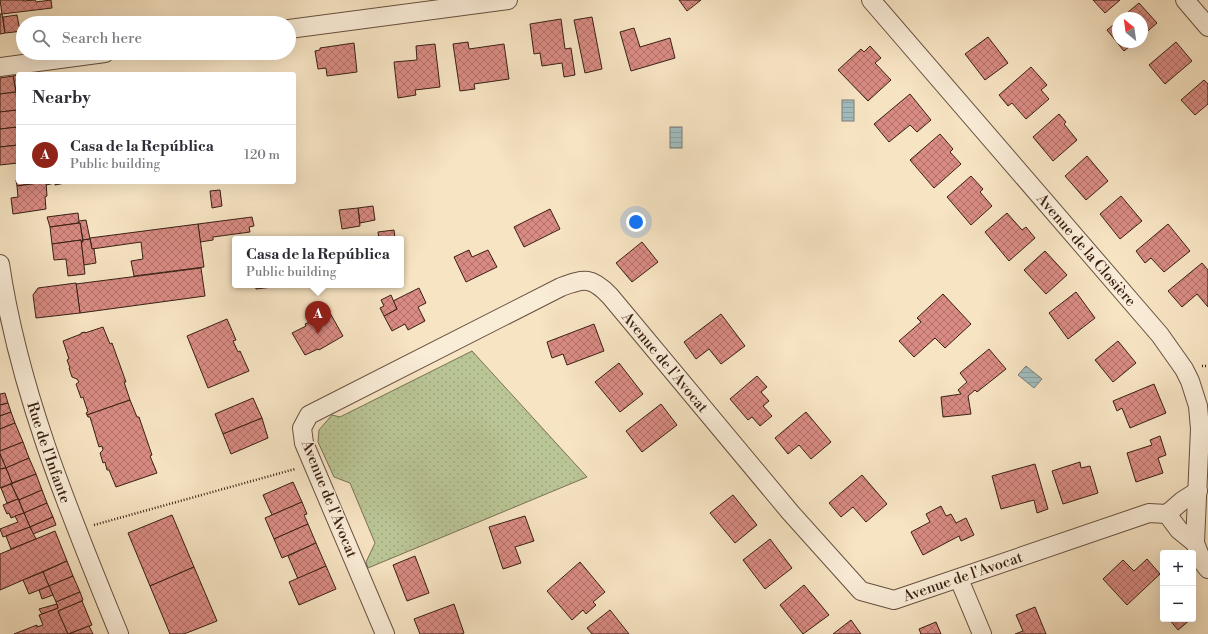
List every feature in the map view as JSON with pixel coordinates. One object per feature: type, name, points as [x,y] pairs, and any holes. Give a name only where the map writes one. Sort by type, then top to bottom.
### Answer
[{"type":"street","points":[[296,28],[508,0]]},
{"type":"street","name":"Avenue de la Closière","points":[[871,0],[1160,336],[1184,368],[1198,406],[1200,429],[1195,543],[1202,561],[1208,569]]},
{"type":"street","points":[[1185,0],[1208,27]]},
{"type":"street","points":[[0,67],[52,60]]},
{"type":"street","name":"Rue de l'Infante","points":[[0,264],[15,345],[29,395],[76,530],[119,634]]},
{"type":"street","name":"Avenue de l'Avocat","points":[[385,634],[304,443],[302,428],[309,415],[561,287],[576,281],[589,280],[600,285],[790,512],[860,591],[894,600],[960,579],[1149,513],[1167,514]]},
{"type":"street","points":[[1167,514],[1182,501],[1198,492]]},
{"type":"street","name":"Avenue de la Closière","points":[[1167,514],[1179,530],[1195,543]]},
{"type":"street","points":[[960,579],[982,634]]},
{"type":"path","points":[[76,530],[313,464]]},
{"type":"green space","points":[[472,351],[587,477],[368,568],[366,562],[375,543],[350,483],[334,477],[318,442],[319,430],[332,415],[340,417]]},
{"type":"water","points":[[842,100],[854,100],[854,121],[842,121]]},
{"type":"water","points":[[670,127],[682,127],[682,148],[670,148]]},
{"type":"water","points":[[1026,366],[1042,379],[1034,388],[1018,375]]},
{"type":"building","points":[[0,0],[35,0],[36,2],[51,0],[52,8],[2,14]]},
{"type":"building","points":[[679,0],[701,0],[687,11]]},
{"type":"building","points":[[1093,0],[1120,0],[1105,13]]},
{"type":"building","points":[[1139,3],[1147,12],[1128,12]]},
{"type":"building","points":[[1148,13],[1157,23],[1148,31]]},
{"type":"building","points":[[0,14],[2,14],[5,33],[0,34]]},
{"type":"building","points":[[17,15],[16,32],[5,33],[3,17]]},
{"type":"building","points":[[592,17],[602,69],[585,73],[574,20]]},
{"type":"building","points":[[561,19],[565,49],[571,48],[575,75],[564,77],[562,63],[542,66],[540,53],[534,54],[530,24]]},
{"type":"building","points":[[1112,26],[1112,36],[1107,30]]},
{"type":"building","points":[[634,28],[640,47],[670,38],[675,58],[631,71],[620,32]]},
{"type":"building","points":[[988,37],[1008,63],[985,80],[965,54]]},
{"type":"building","points":[[468,42],[469,49],[504,44],[509,79],[474,84],[475,89],[460,91],[453,44]]},
{"type":"building","points":[[1176,42],[1192,61],[1165,84],[1149,65]]},
{"type":"building","points":[[354,43],[357,72],[327,76],[326,68],[318,69],[315,51],[320,50],[320,48]]},
{"type":"building","points":[[435,44],[440,87],[415,90],[416,95],[398,98],[394,62],[417,60],[416,46]]},
{"type":"building","points":[[870,46],[881,58],[875,63],[891,80],[868,101],[838,70],[861,49],[864,52]]},
{"type":"building","points":[[1031,67],[1047,85],[1041,90],[1049,99],[1026,119],[1012,103],[1008,106],[999,95]]},
{"type":"building","points":[[16,75],[16,92],[13,76]]},
{"type":"building","points":[[13,76],[16,92],[0,94],[0,78]]},
{"type":"building","points":[[1204,80],[1208,84],[1208,104],[1195,115],[1181,100]]},
{"type":"building","points":[[16,92],[16,110],[0,112],[0,94]]},
{"type":"building","points":[[910,94],[931,120],[917,132],[910,125],[889,142],[874,124]]},
{"type":"building","points":[[16,110],[16,127],[0,129],[0,112]]},
{"type":"building","points":[[1059,114],[1066,122],[1064,124],[1077,140],[1053,161],[1033,137]]},
{"type":"building","points":[[16,127],[16,145],[0,147],[0,129]]},
{"type":"building","points":[[940,134],[953,149],[950,152],[961,164],[934,188],[910,160]]},
{"type":"building","points":[[16,145],[16,163],[0,165],[0,147]]},
{"type":"building","points":[[1087,156],[1108,181],[1086,200],[1065,176]]},
{"type":"building","points":[[971,176],[983,189],[980,192],[992,206],[971,225],[947,197]]},
{"type":"building","points":[[17,184],[32,184],[17,186]]},
{"type":"building","points":[[46,184],[46,209],[13,214],[11,198],[18,197],[17,186]]},
{"type":"building","points":[[220,190],[222,206],[212,208],[210,191]]},
{"type":"building","points":[[1121,196],[1142,221],[1120,239],[1100,214]]},
{"type":"building","points":[[373,206],[375,220],[360,223],[358,208]]},
{"type":"building","points":[[358,208],[360,226],[342,229],[339,210]]},
{"type":"building","points":[[550,209],[560,229],[524,247],[514,227]]},
{"type":"building","points":[[78,213],[78,223],[50,227],[47,217]]},
{"type":"building","points":[[1007,213],[1022,230],[1026,227],[1035,238],[1009,261],[985,232]]},
{"type":"building","points":[[252,217],[254,226],[249,227],[250,232],[213,237],[213,240],[200,242],[198,224]]},
{"type":"building","points":[[86,220],[90,239],[83,240],[80,223],[78,223],[79,221]]},
{"type":"building","points":[[80,223],[83,242],[81,242],[81,240],[52,244],[50,227]]},
{"type":"building","points":[[198,224],[204,267],[134,276],[131,261],[143,259],[141,242],[92,249],[90,238]]},
{"type":"building","points":[[1168,224],[1190,251],[1164,272],[1151,258],[1145,263],[1136,251]]},
{"type":"building","points":[[394,230],[395,236],[379,236],[378,232]]},
{"type":"building","points":[[90,239],[92,249],[94,249],[96,263],[84,265],[81,242],[83,242],[83,240]]},
{"type":"building","points":[[81,240],[85,274],[68,276],[66,259],[54,260],[52,244]]},
{"type":"building","points":[[642,242],[658,262],[632,282],[616,263]]},
{"type":"building","points":[[469,250],[472,257],[488,250],[497,267],[466,282],[454,257]]},
{"type":"building","points":[[1045,251],[1067,275],[1046,294],[1024,270]]},
{"type":"building","points":[[1202,263],[1208,270],[1208,307],[1197,294],[1182,307],[1168,291]]},
{"type":"building","points":[[201,268],[205,296],[80,313],[76,284]]},
{"type":"building","points":[[76,283],[80,313],[36,318],[33,295],[38,288]]},
{"type":"building","points":[[419,288],[426,303],[418,307],[425,321],[408,330],[405,324],[392,331],[384,316],[397,309],[393,301]]},
{"type":"building","points":[[1076,292],[1095,318],[1068,339],[1049,313]]},
{"type":"building","points":[[943,294],[971,324],[945,348],[935,338],[914,357],[899,341],[921,322],[917,318]]},
{"type":"building","points":[[391,295],[397,309],[384,316],[380,308],[384,306],[381,300]]},
{"type":"building","points":[[330,313],[343,336],[319,350],[318,349],[305,355],[292,333],[306,326],[305,324]]},
{"type":"building","points":[[721,314],[745,346],[721,364],[709,349],[696,359],[684,342]]},
{"type":"building","points":[[227,319],[236,340],[233,341],[238,352],[240,351],[249,371],[208,388],[187,336]]},
{"type":"building","points":[[594,324],[604,351],[567,365],[563,354],[552,358],[547,342]]},
{"type":"building","points":[[103,327],[110,344],[112,343],[126,382],[124,382],[130,400],[87,415],[86,413],[88,412],[83,397],[81,398],[76,384],[79,382],[77,379],[72,377],[69,368],[67,360],[69,359],[63,341],[81,333]]},
{"type":"building","points":[[1118,341],[1136,363],[1113,382],[1095,360]]},
{"type":"building","points":[[989,349],[1006,369],[977,392],[975,390],[968,396],[971,414],[943,417],[941,397],[961,394],[958,390],[967,382],[960,373]]},
{"type":"building","points":[[619,363],[643,394],[620,412],[595,382]]},
{"type":"building","points":[[757,376],[767,387],[761,392],[769,401],[763,406],[772,416],[760,426],[752,417],[748,420],[730,399]]},
{"type":"building","points":[[1154,384],[1166,413],[1130,428],[1122,408],[1117,411],[1113,401]]},
{"type":"building","points":[[5,393],[8,403],[0,405],[0,394]]},
{"type":"building","points":[[253,398],[262,418],[223,434],[215,414]]},
{"type":"building","points":[[130,400],[137,417],[139,417],[152,455],[150,456],[157,473],[116,487],[109,470],[107,470],[105,462],[103,463],[100,453],[103,450],[102,446],[99,447],[90,417],[87,415]]},
{"type":"building","points":[[8,403],[11,412],[0,416],[0,405]]},
{"type":"building","points":[[661,404],[677,425],[642,452],[626,431]]},
{"type":"building","points":[[11,412],[15,423],[0,429],[0,416]]},
{"type":"building","points":[[806,412],[831,442],[811,459],[799,445],[788,454],[775,438]]},
{"type":"building","points":[[262,418],[268,438],[231,454],[223,434]]},
{"type":"building","points":[[15,423],[23,442],[0,451],[0,429]]},
{"type":"building","points":[[1160,436],[1166,455],[1158,458],[1163,473],[1136,482],[1127,453],[1152,445],[1150,440]]},
{"type":"building","points":[[23,442],[29,458],[6,468],[0,451]]},
{"type":"building","points":[[0,454],[6,468],[0,469]]},
{"type":"building","points":[[29,458],[36,474],[12,483],[6,468]]},
{"type":"building","points":[[1080,462],[1081,468],[1090,466],[1098,493],[1063,504],[1052,471]]},
{"type":"building","points":[[1035,464],[1048,509],[1037,513],[1034,500],[1001,509],[992,476]]},
{"type":"building","points":[[6,468],[12,483],[0,488],[0,469]]},
{"type":"building","points":[[36,474],[42,490],[19,500],[11,484]]},
{"type":"building","points":[[862,475],[887,504],[866,522],[853,507],[841,517],[829,503]]},
{"type":"building","points":[[293,482],[302,502],[272,515],[263,495]]},
{"type":"building","points":[[11,484],[18,499],[7,503],[1,488]]},
{"type":"building","points":[[42,490],[47,503],[24,513],[19,500]]},
{"type":"building","points":[[733,495],[757,525],[735,543],[710,513]]},
{"type":"building","points":[[18,499],[24,513],[11,518],[9,513],[7,514],[3,505]]},
{"type":"building","points":[[302,502],[307,514],[304,515],[308,524],[274,539],[265,518]]},
{"type":"building","points":[[47,503],[53,517],[30,527],[24,513]]},
{"type":"building","points":[[941,506],[946,516],[951,514],[956,523],[966,518],[974,535],[961,541],[959,536],[923,555],[911,532],[930,522],[926,514]]},
{"type":"building","points":[[24,513],[30,527],[3,537],[0,529],[18,522],[15,516]]},
{"type":"building","points":[[172,515],[194,567],[150,586],[128,533]]},
{"type":"building","points":[[525,516],[534,541],[515,547],[521,563],[503,569],[489,527]]},
{"type":"building","points":[[53,517],[56,525],[33,534],[30,527]]},
{"type":"building","points":[[308,524],[316,543],[282,558],[274,539]]},
{"type":"building","points":[[30,527],[36,539],[11,549],[6,536]]},
{"type":"building","points":[[55,531],[67,561],[0,590],[0,554]]},
{"type":"building","points":[[770,539],[792,568],[765,589],[743,560]]},
{"type":"building","points":[[316,543],[326,566],[298,579],[288,556]]},
{"type":"building","points":[[415,556],[429,593],[407,601],[393,565]]},
{"type":"building","points":[[1147,559],[1160,574],[1127,605],[1103,579],[1123,560],[1134,571]]},
{"type":"building","points":[[67,561],[73,576],[49,586],[43,572]]},
{"type":"building","points":[[580,562],[605,592],[593,602],[596,605],[586,614],[583,610],[572,620],[547,591]]},
{"type":"building","points":[[326,566],[336,589],[299,605],[289,582]]},
{"type":"building","points":[[194,567],[217,621],[184,634],[170,634],[150,586]]},
{"type":"building","points":[[43,572],[49,586],[29,594],[23,580]]},
{"type":"building","points":[[73,576],[80,592],[56,602],[49,586]]},
{"type":"building","points":[[804,585],[829,615],[803,634],[780,605]]},
{"type":"building","points":[[49,586],[53,595],[42,599],[39,590]]},
{"type":"building","points":[[80,592],[82,601],[58,611],[68,634],[14,634],[37,625],[37,627],[43,625],[39,615],[58,608],[56,602]]},
{"type":"building","points":[[82,601],[92,625],[68,634],[58,611]]},
{"type":"building","points":[[57,604],[58,608],[42,614],[39,609]]},
{"type":"building","points":[[454,604],[464,633],[420,634],[414,619]]},
{"type":"building","points":[[1035,607],[1046,634],[1015,634],[1023,631],[1016,615]]},
{"type":"building","points":[[610,610],[629,634],[592,634],[587,628]]},
{"type":"building","points":[[851,620],[861,634],[833,634]]},
{"type":"building","points":[[936,622],[941,634],[921,634],[919,629]]},
{"type":"building","points":[[1171,622],[1187,622],[1178,630]]},
{"type":"building","points":[[89,626],[93,634],[69,634]]},
{"type":"place","name":"Casa de la República","points":[[318,334]]}]
